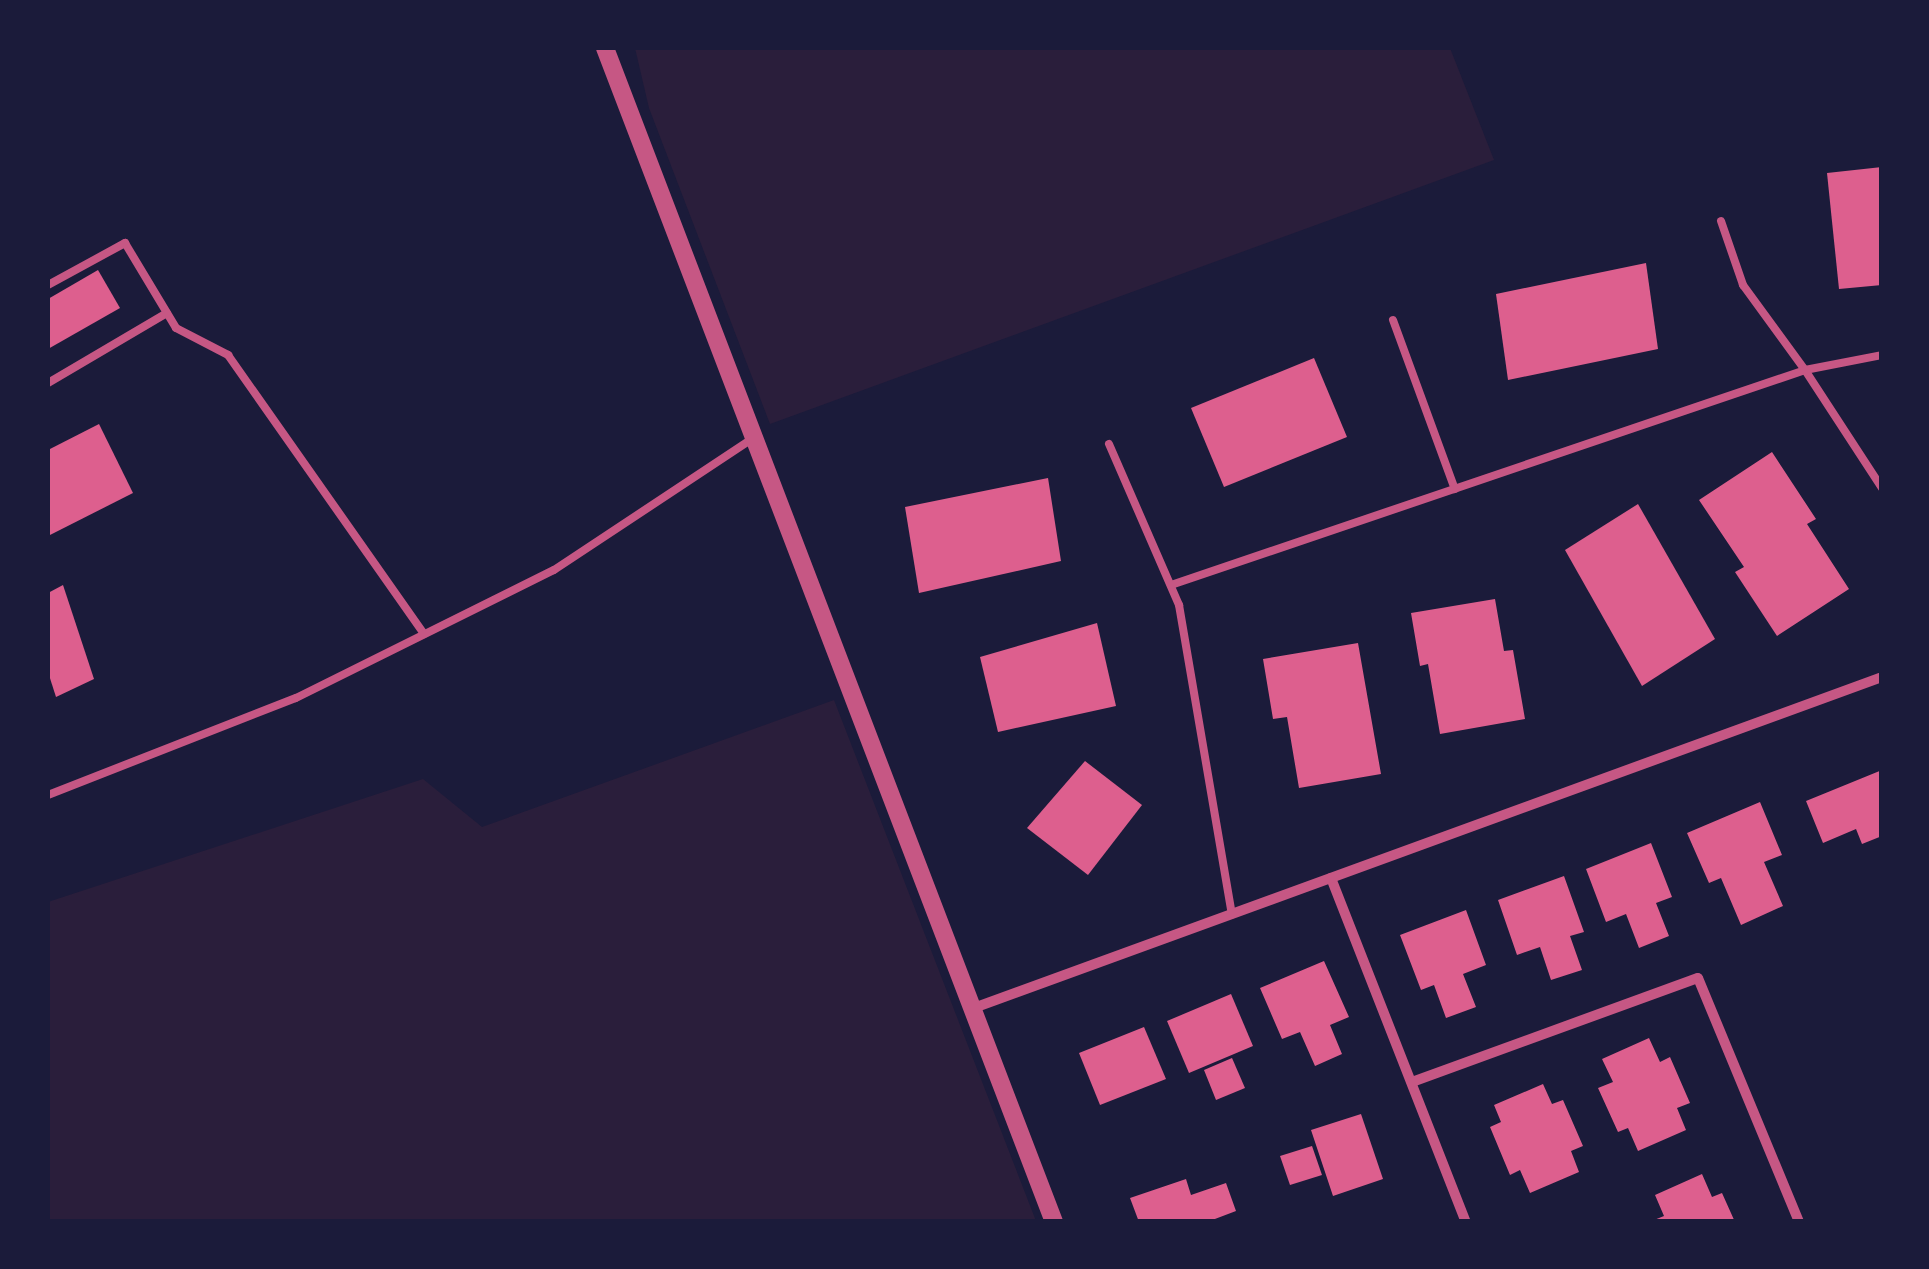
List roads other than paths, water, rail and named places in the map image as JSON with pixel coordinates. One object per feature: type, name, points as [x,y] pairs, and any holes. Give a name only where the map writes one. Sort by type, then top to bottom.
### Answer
[{"type":"street","points":[[605,48],[1054,1222]]},
{"type":"street","points":[[970,1009],[1882,677]]},
{"type":"street","points":[[1331,878],[1466,1222]]},
{"type":"street","points":[[1412,1082],[1698,978],[1799,1222]]},
{"type":"lane","points":[[1721,221],[1743,286],[1805,370],[1882,488]]},
{"type":"lane","points":[[48,285],[124,243],[176,328],[228,355],[424,634]]},
{"type":"lane","points":[[48,383],[167,313]]},
{"type":"lane","points":[[1393,320],[1455,488]]},
{"type":"lane","points":[[1171,585],[1805,370],[1882,355]]},
{"type":"lane","points":[[48,795],[296,698],[554,570],[752,439]]},
{"type":"lane","points":[[1109,444],[1171,585],[1232,914]]}]
